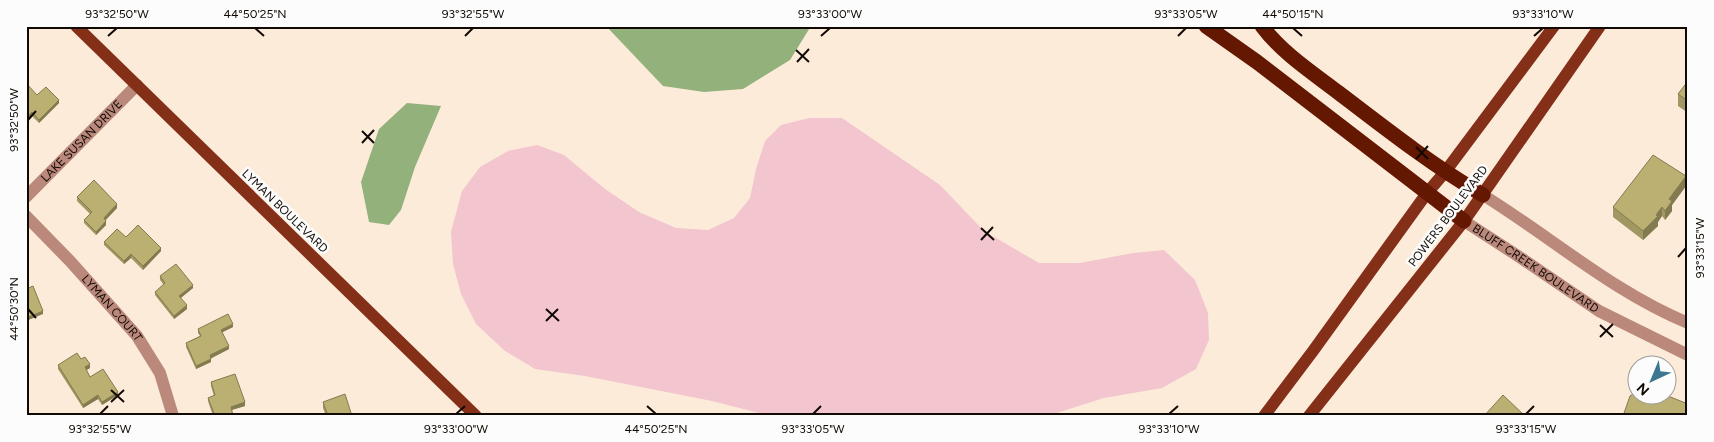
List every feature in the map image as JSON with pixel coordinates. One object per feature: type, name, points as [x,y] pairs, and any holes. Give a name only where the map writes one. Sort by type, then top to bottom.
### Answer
[{"type":"highway","points":[[1206,26],[1257,62],[1464,221]]},
{"type":"highway","points":[[1262,26],[1269,36],[1300,64],[1445,172],[1482,195]]},
{"type":"main road","name":"LYMAN BOULEVARD","points":[[76,26],[476,416]]},
{"type":"main road","points":[[1264,416],[1427,193],[1445,172],[1554,26]]},
{"type":"main road","name":"POWERS BOULEVARD","points":[[1309,416],[1464,221],[1600,26]]},
{"type":"street","name":"LAKE SUSAN DRIVE","points":[[26,198],[137,85]]},
{"type":"street","points":[[1482,195],[1635,297],[1688,323]]},
{"type":"street","name":"LYMAN COURT","points":[[26,216],[70,261],[137,336],[160,373],[173,416]]},
{"type":"street","name":"BLUFF CREEK BOULEVARD","points":[[1464,221],[1599,311],[1688,355]]},
{"type":"shaded area","points":[[606,26],[811,26],[790,60],[743,89],[704,92],[663,86]]},
{"type":"shaded area","points":[[407,103],[441,106],[415,167],[401,210],[389,225],[369,222],[361,182],[379,129]]},
{"type":"shaded area","points":[[809,118],[842,118],[940,185],[984,231],[1039,263],[1080,263],[1133,253],[1164,250],[1195,280],[1208,313],[1209,340],[1196,369],[1162,388],[1104,398],[1047,416],[771,416],[712,401],[585,376],[535,369],[505,351],[476,324],[461,294],[453,264],[451,232],[462,191],[480,167],[508,151],[537,145],[564,155],[605,189],[639,212],[676,228],[708,230],[734,218],[750,198],[756,169],[765,141],[781,125]]},
{"type":"building","points":[[1688,81],[1688,101],[1678,94]]},
{"type":"building","points":[[26,83],[37,95],[46,87],[59,100],[39,120],[32,112],[26,118]]},
{"type":"building","points":[[1653,155],[1686,176],[1669,199],[1672,201],[1665,211],[1662,207],[1656,215],[1658,216],[1643,231],[1613,207]]},
{"type":"building","points":[[94,180],[117,204],[104,218],[106,221],[96,232],[84,220],[92,212],[77,197]]},
{"type":"building","points":[[138,225],[161,248],[143,266],[131,254],[124,261],[104,242],[117,229],[126,237]]},
{"type":"building","points":[[176,264],[193,285],[179,296],[187,305],[174,316],[155,292],[165,283],[160,276]]},
{"type":"building","points":[[33,286],[43,311],[26,318],[26,289]]},
{"type":"building","points":[[228,314],[233,324],[221,330],[229,346],[210,355],[211,359],[196,366],[186,343],[201,336],[198,329]]},
{"type":"building","points":[[77,353],[81,359],[85,357],[90,364],[85,367],[90,377],[103,369],[118,392],[102,402],[98,395],[83,405],[58,365]]},
{"type":"building","points":[[235,374],[245,402],[231,407],[233,416],[215,416],[208,398],[215,395],[211,382]]},
{"type":"building","points":[[345,394],[352,416],[328,416],[323,402]]},
{"type":"building","points":[[1503,395],[1525,416],[1484,416]]},
{"type":"building","points":[[1676,399],[1688,404],[1688,416],[1623,416],[1627,404],[1676,404]]}]
